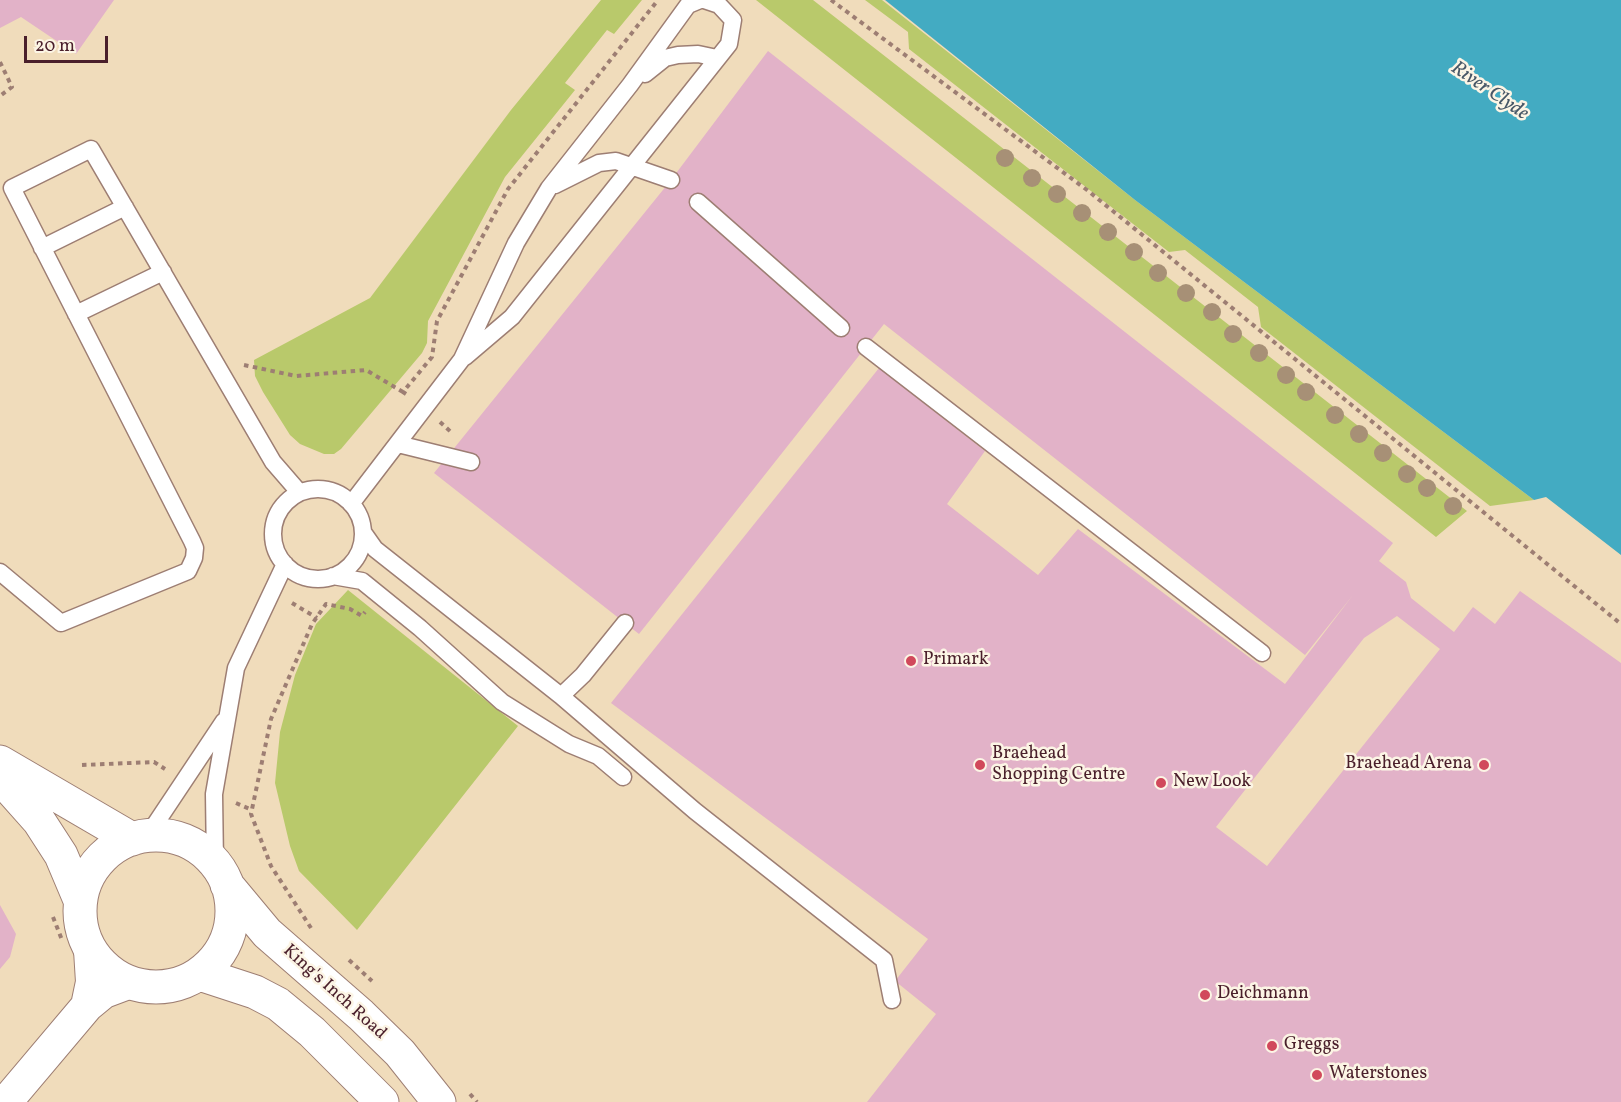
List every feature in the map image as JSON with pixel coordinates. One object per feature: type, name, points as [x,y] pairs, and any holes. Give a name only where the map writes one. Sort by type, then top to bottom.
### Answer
[{"type":"street","points":[[0,762],[140,837]]},
{"type":"street","points":[[0,777],[49,836],[61,855],[64,903],[81,926],[77,948],[92,982],[87,1006]]},
{"type":"street","points":[[64,903],[103,856],[140,837],[172,837],[196,847],[221,874],[232,909],[229,933],[218,956],[200,974],[177,984],[152,988],[128,982],[77,948]]},
{"type":"street","name":"King's Inch Road","points":[[221,874],[267,933],[361,1015],[400,1053],[450,1094]]},
{"type":"street","points":[[200,974],[255,992],[278,1004],[312,1032],[382,1102]]},
{"type":"street","points":[[6,1102],[87,1006],[104,992],[128,982]]},
{"type":"lane","points":[[351,504],[462,359],[511,253],[549,188],[630,85],[688,5],[702,0],[718,5],[733,20],[729,44],[512,317],[462,359]]},
{"type":"lane","points":[[630,85],[665,58],[698,54],[717,58]]},
{"type":"lane","points":[[0,572],[61,623],[188,571],[192,564],[195,548],[192,541],[12,188],[91,149],[273,462],[300,492]]},
{"type":"lane","points":[[549,188],[599,163],[616,161],[671,180]]},
{"type":"lane","points":[[698,202],[841,328]]},
{"type":"lane","points":[[42,248],[125,207]]},
{"type":"lane","points":[[76,314],[163,272]]},
{"type":"lane","points":[[866,347],[1262,653]]},
{"type":"lane","points":[[398,444],[471,462]]},
{"type":"lane","points":[[363,532],[361,546],[355,559],[333,576],[320,579],[307,577],[285,564],[276,552],[273,524],[279,511],[288,500],[300,492],[313,489],[327,490],[341,495],[351,504],[359,517],[363,532],[375,549],[561,696],[695,811],[884,960],[892,999]]},
{"type":"lane","points":[[221,874],[214,794],[236,668],[285,564]]},
{"type":"lane","points":[[333,576],[362,581],[378,592],[502,702],[569,744],[598,756],[623,777]]},
{"type":"lane","points":[[561,696],[583,675],[625,623]]},
{"type":"lane","points":[[140,837],[227,717]]},
{"type":"path","points":[[831,0],[1087,190],[1621,624]]},
{"type":"path","points":[[0,62],[12,87],[0,96]]},
{"type":"path","points":[[213,358],[296,376],[366,370],[403,392]]},
{"type":"path","points":[[272,591],[317,618]]},
{"type":"path","points":[[314,933],[271,866],[251,814],[271,719],[317,618],[326,604],[350,609],[362,615],[378,592]]},
{"type":"path","points":[[64,903],[77,948]]},
{"type":"path","points":[[347,959],[373,982]]},
{"type":"path","points":[[450,1094],[477,1102]]},
{"type":"green space","points":[[601,0],[642,0],[614,34],[607,30],[565,83],[575,90],[505,177],[428,321],[427,343],[422,353],[341,449],[334,454],[324,454],[300,444],[290,435],[263,392],[255,376],[254,360],[370,298],[511,110]]},
{"type":"green space","points":[[756,0],[813,0],[1467,511],[1436,537]]},
{"type":"green space","points":[[865,0],[882,0],[1135,200],[1534,500],[1490,506],[1261,327],[1258,307],[1185,250],[1169,252],[909,49],[908,32]]},
{"type":"green space","points":[[348,590],[518,726],[357,930],[299,871],[290,846],[275,783],[280,732],[295,675],[316,624]]},
{"type":"water","name":"River Clyde","points":[[885,0],[1621,0],[1621,555],[1546,497],[1534,500],[1135,200]]},
{"type":"building","points":[[0,0],[114,0],[76,54],[21,17],[0,28]]},
{"type":"building","name":"Braehead Shopping Centre","points":[[768,51],[1393,543],[1379,561],[1406,582],[1411,598],[1454,632],[1473,607],[1495,624],[1520,591],[1621,663],[1621,1102],[867,1102],[936,1014],[895,981],[928,939],[611,703],[879,368],[985,451],[947,504],[1038,575],[1078,529],[1285,684],[1353,595],[1305,655],[884,324],[639,634],[434,473],[671,180]],"holes":[[[1397,616],[1440,649],[1267,866],[1216,827],[1364,638]]]},
{"type":"building","points":[[0,905],[16,934],[10,957],[0,969]]},
{"type":"place","name":"Primark","points":[[911,661]]},
{"type":"place","name":"Braehead Shopping Centre","points":[[980,765]]},
{"type":"place","name":"Braehead Arena","points":[[1484,765]]},
{"type":"place","name":"New Look","points":[[1161,783]]},
{"type":"place","name":"Deichmann","points":[[1205,995]]},
{"type":"place","name":"Greggs","points":[[1272,1046]]},
{"type":"place","name":"Waterstones","points":[[1317,1075]]}]
